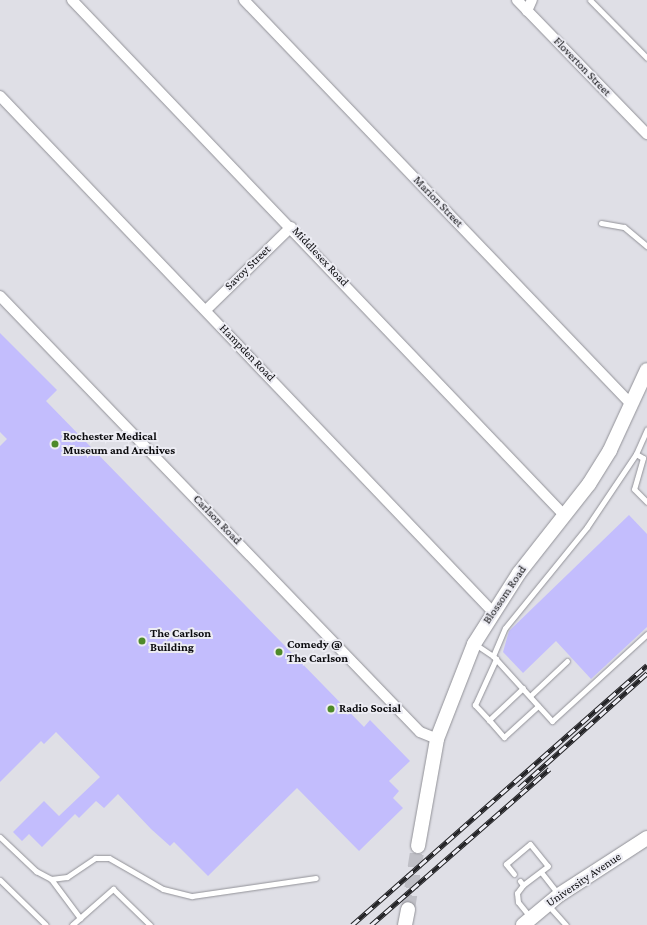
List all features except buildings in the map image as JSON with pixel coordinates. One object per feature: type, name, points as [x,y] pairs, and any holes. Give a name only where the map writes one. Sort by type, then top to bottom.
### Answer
[{"type":"street","name":"Middlesex Road","points":[[72,0],[291,227],[566,516]]},
{"type":"street","name":"Marion Street","points":[[244,0],[631,404]]},
{"type":"street","name":"Floverton Street","points":[[517,0],[647,134]]},
{"type":"street","points":[[527,11],[532,0]]},
{"type":"street","name":"Hampden Road","points":[[0,96],[492,611]]},
{"type":"street","name":"Savoy Street","points":[[206,310],[291,227]]},
{"type":"street","name":"Carlson Road","points":[[0,296],[420,732],[437,739]]},
{"type":"street","name":"Blossom Road","points":[[418,846],[437,739],[474,644],[492,611],[566,516],[610,450],[647,370]]},
{"type":"street","name":"University Avenue","points":[[527,922],[559,895],[647,838]]},
{"type":"street","points":[[405,925],[408,909]]},
{"type":"lane","points":[[590,0],[647,58]]},
{"type":"lane","points":[[601,223],[624,227],[647,246]]},
{"type":"lane","points":[[538,706],[504,737],[476,705],[505,628],[587,527],[636,454],[647,429]]},
{"type":"lane","points":[[636,454],[643,458],[634,489],[647,502]]},
{"type":"lane","points":[[474,644],[495,657],[552,721],[647,634]]},
{"type":"lane","points":[[530,696],[567,661]]},
{"type":"lane","points":[[489,720],[523,688]]},
{"type":"lane","points":[[0,837],[36,871],[51,879],[80,918]]},
{"type":"lane","points":[[514,874],[506,864],[530,844],[548,866],[522,883],[517,893],[518,902],[527,922]]},
{"type":"lane","points":[[51,879],[67,877],[95,858],[109,858],[163,889],[192,896],[316,878]]},
{"type":"lane","points":[[541,872],[559,895]]},
{"type":"lane","points":[[0,880],[46,925]]},
{"type":"lane","points":[[72,925],[113,889],[150,925]]},
{"type":"lane","points":[[547,905],[566,925]]},
{"type":"tunnel","points":[[408,909],[418,846]]},
{"type":"railway","points":[[352,925],[647,665]]},
{"type":"railway","points":[[519,788],[647,673]]},
{"type":"railway","points":[[371,925],[549,769]]},
{"type":"place","name":"Rochester Medical Museum and Archives","points":[[55,444]]},
{"type":"place","name":"The Carlson Building","points":[[142,641]]},
{"type":"place","name":"Comedy @ The Carlson","points":[[279,652]]},
{"type":"place","name":"Radio Social","points":[[331,709]]}]
